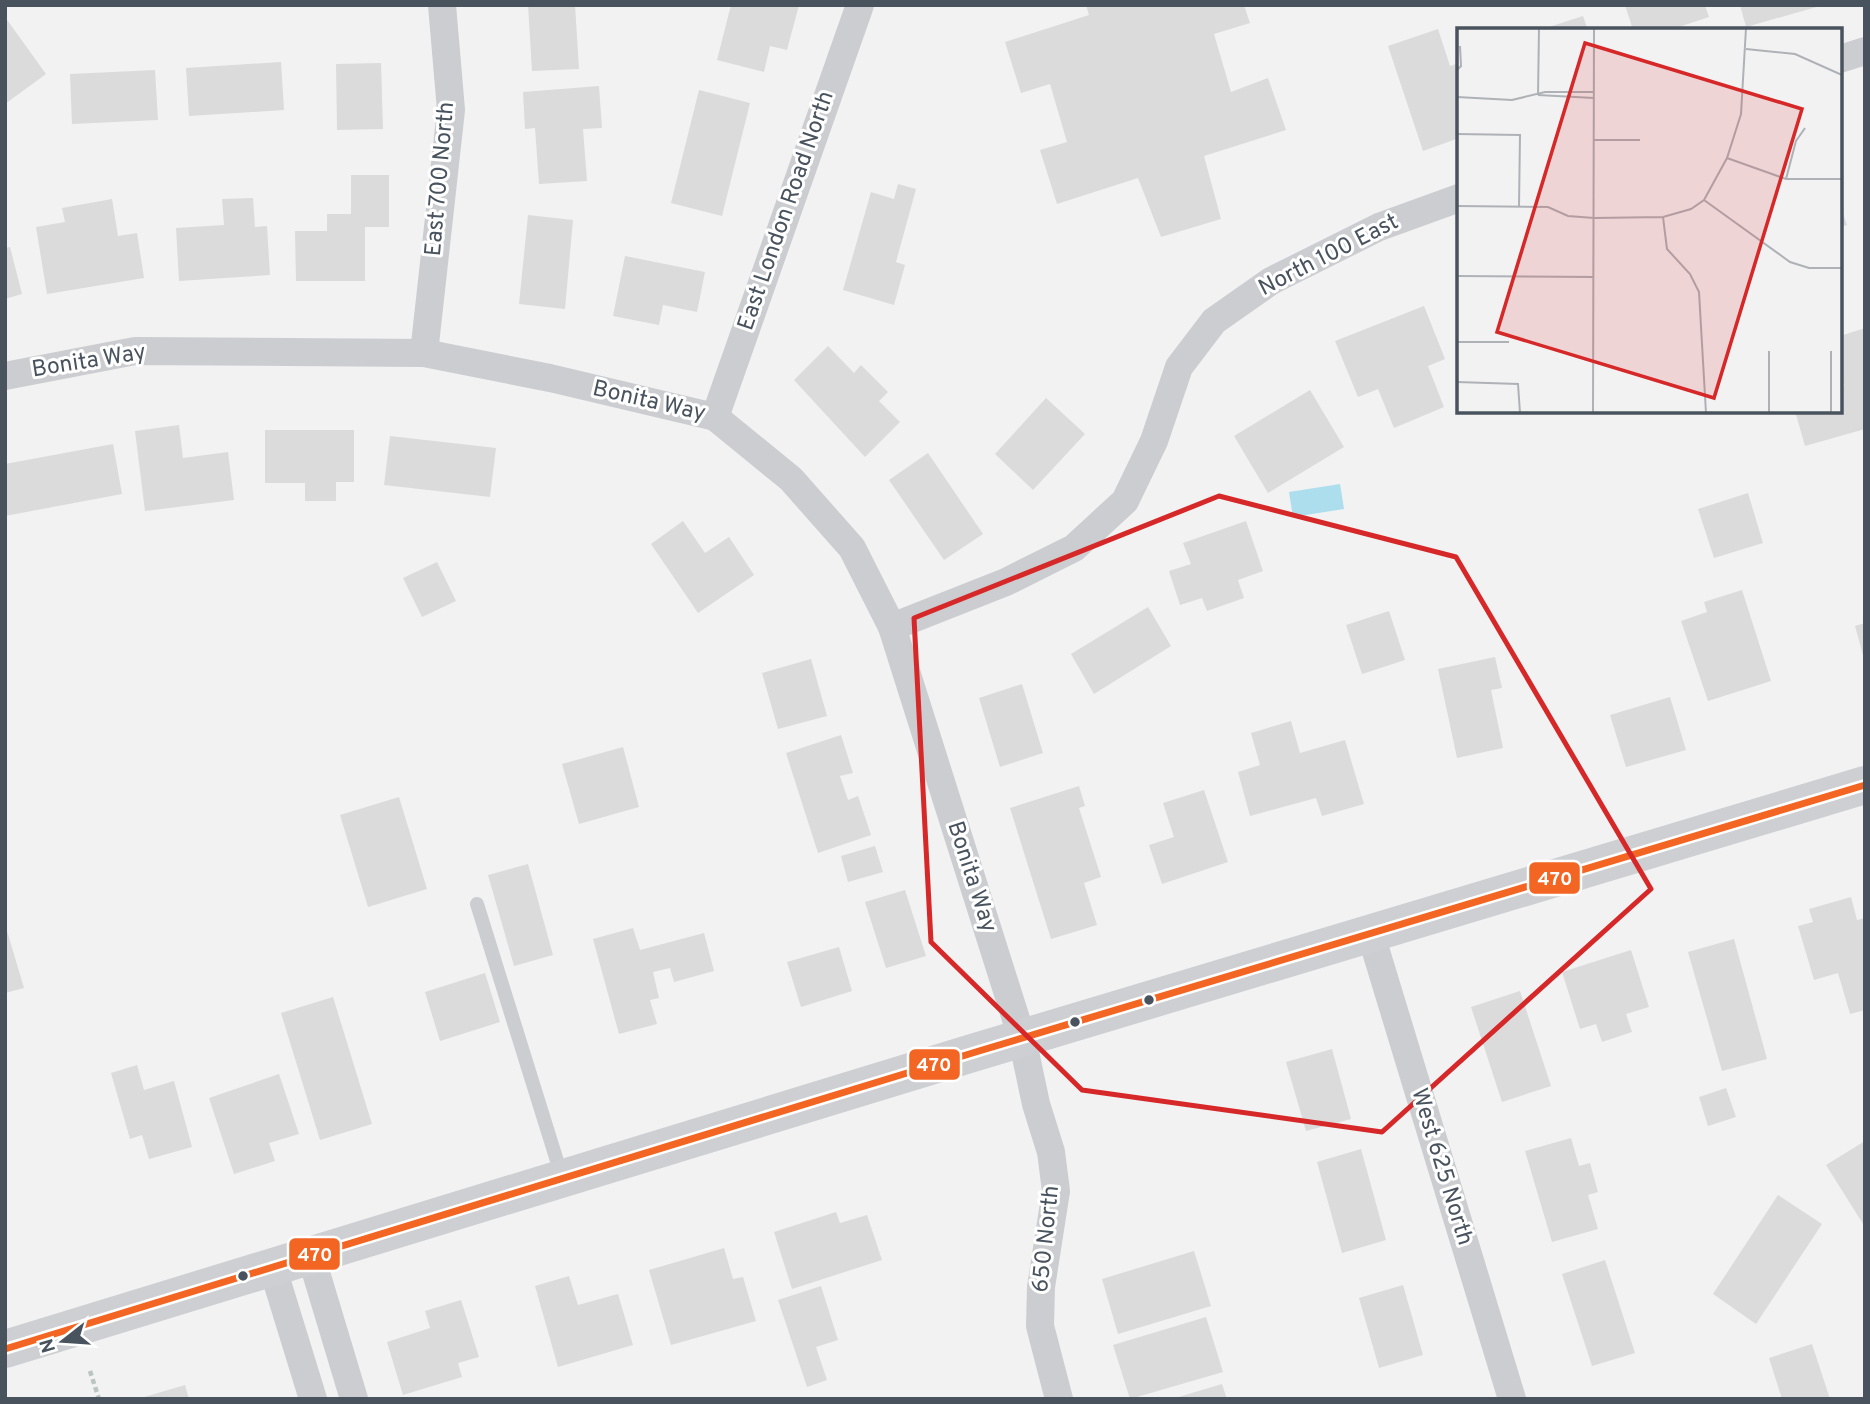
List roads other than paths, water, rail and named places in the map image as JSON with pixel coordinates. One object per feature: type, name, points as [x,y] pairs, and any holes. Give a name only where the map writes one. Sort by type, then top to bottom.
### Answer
[{"type":"main road","points":[[5,1349],[1022,1038],[1865,785]]},
{"type":"street","name":"East 700 North","points":[[425,353],[450,110],[442,5]]},
{"type":"street","name":"East London Road North","points":[[715,416],[860,5]]},
{"type":"street","points":[[1842,58],[1865,51]]},
{"type":"street","name":"North 100 East","points":[[892,627],[1006,582],[1074,548],[1125,501],[1154,440],[1179,367],[1214,321],[1271,281],[1379,227],[1457,199]]},
{"type":"street","name":"Bonita Way","points":[[5,376],[135,351],[425,353],[550,378],[715,416],[791,479],[852,548],[892,627],[1022,1038]]},
{"type":"street","name":"West 625 North","points":[[1371,935],[1512,1399]]},
{"type":"street","name":"650 North","points":[[1022,1038],[1036,1104],[1051,1152],[1056,1191],[1041,1287],[1040,1326],[1059,1399]]},
{"type":"street","points":[[311,1256],[354,1399]]},
{"type":"street","points":[[273,1269],[313,1399]]},
{"type":"lane","points":[[477,904],[562,1179]]},
{"type":"water","points":[[1340,484],[1344,509],[1293,517],[1289,492]]}]
